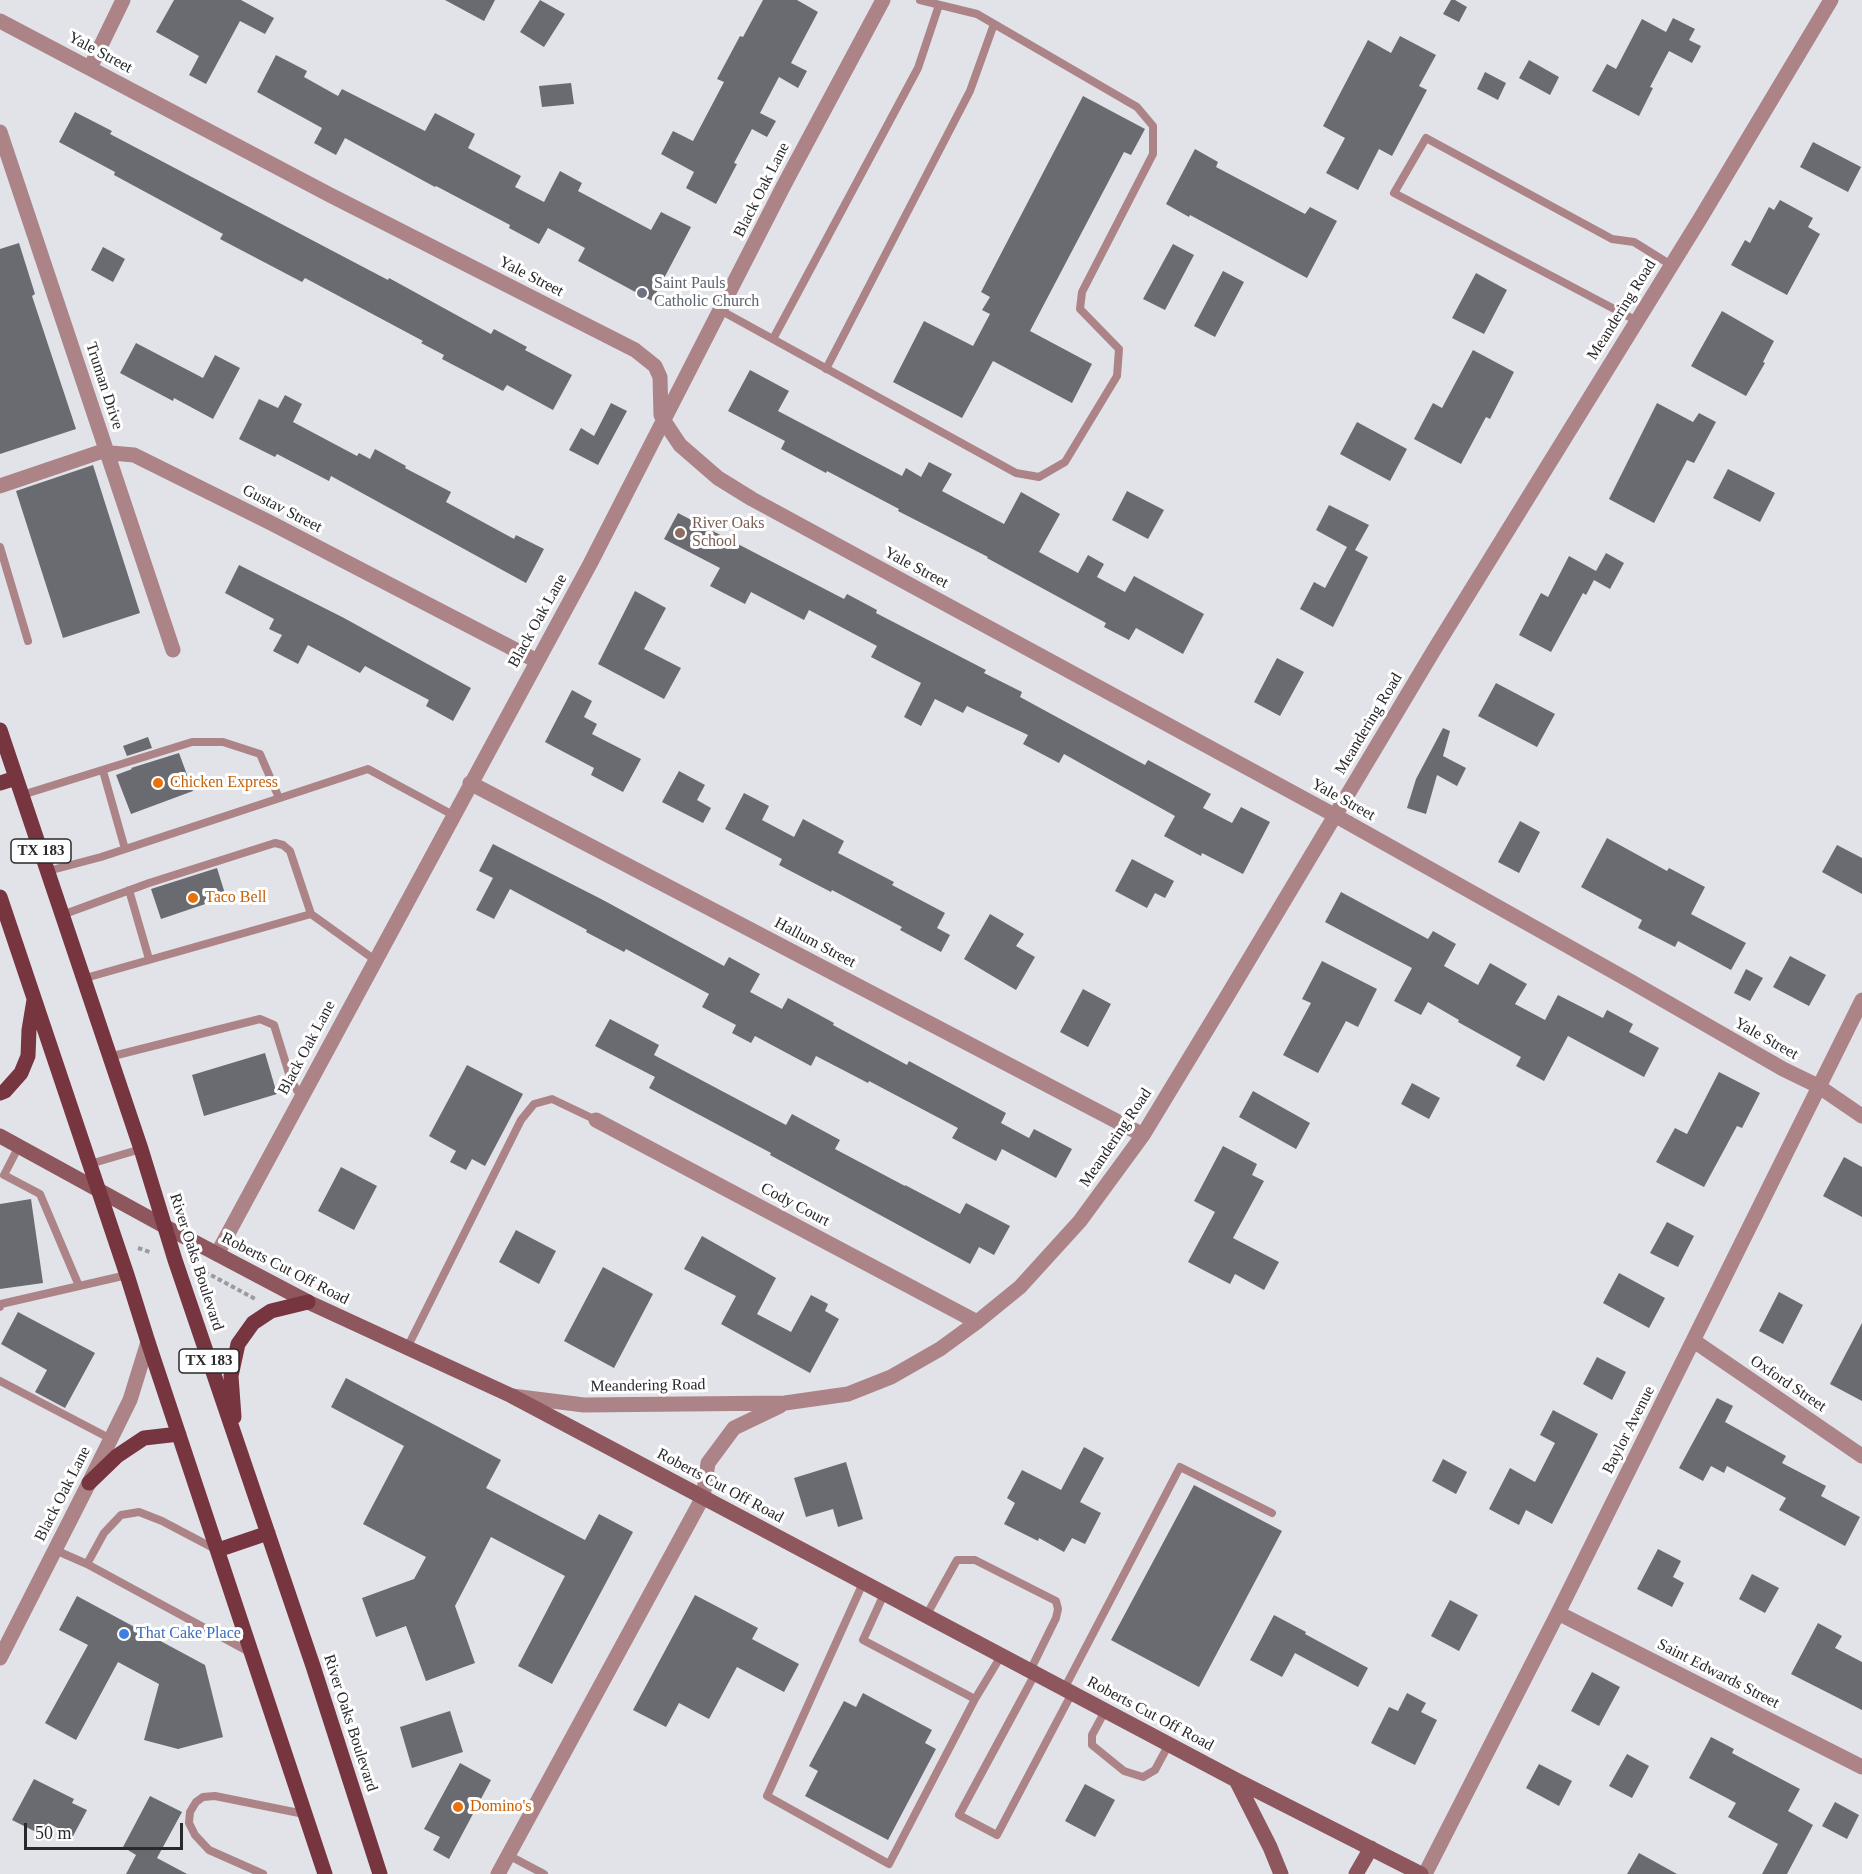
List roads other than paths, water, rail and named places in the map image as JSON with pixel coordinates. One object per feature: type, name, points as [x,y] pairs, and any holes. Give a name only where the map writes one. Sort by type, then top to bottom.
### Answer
[{"type":"main road","name":"River Oaks Boulevard","points":[[0,730],[380,1874]]},
{"type":"main road","points":[[0,783],[16,778]]},
{"type":"main road","name":"TX 183","points":[[0,897],[128,1275],[148,1342],[324,1874]]},
{"type":"main road","points":[[0,1093],[5,1091],[21,1073],[28,1056],[34,997]]},
{"type":"main road","points":[[235,1438],[231,1376],[238,1344],[253,1323],[271,1311],[308,1302]]},
{"type":"main road","points":[[89,1483],[117,1456],[144,1438],[179,1434]]},
{"type":"main road","points":[[218,1550],[268,1533]]},
{"type":"street","points":[[90,68],[123,0]]},
{"type":"street","name":"Black Oak Lane","points":[[217,1254],[590,564],[883,0]]},
{"type":"street","name":"Meandering Road","points":[[512,1396],[584,1405],[786,1403],[848,1394],[891,1377],[940,1349],[1020,1287],[1080,1221],[1143,1135],[1434,650],[1831,0]]},
{"type":"street","name":"Yale Street","points":[[0,21],[330,195],[635,350],[655,366],[660,377],[663,422],[680,445],[718,478],[752,499],[1336,816],[1783,1069],[1818,1086],[1862,1116]]},
{"type":"street","name":"Truman Drive","points":[[0,132],[173,650]]},
{"type":"street","name":"Gustav Street","points":[[0,486],[100,452],[134,455],[279,527],[537,661]]},
{"type":"street","name":"Hallum Street","points":[[470,783],[1143,1135]]},
{"type":"street","name":"Baylor Avenue","points":[[1423,1874],[1558,1613],[1862,1000]]},
{"type":"street","name":"Cody Court","points":[[596,1120],[977,1322]]},
{"type":"street","name":"Roberts Cut Off Road","points":[[0,1136],[308,1302],[512,1396],[1236,1780],[1423,1874]]},
{"type":"street","name":"Oxford Street","points":[[1694,1341],[1862,1456]]},
{"type":"street","name":"Black Oak Lane","points":[[0,1658],[130,1400],[148,1342]]},
{"type":"street","name":"Meandering Road","points":[[704,1497],[708,1463],[734,1428],[786,1403]]},
{"type":"street","points":[[498,1874],[704,1497]]},
{"type":"street","name":"Saint Edwards Street","points":[[1558,1613],[1862,1767]]},
{"type":"street","points":[[1236,1780],[1281,1874]]},
{"type":"street","points":[[1356,1874],[1371,1848]]},
{"type":"lane","points":[[720,310],[1017,473],[1040,477],[1065,462],[1117,376],[1119,349],[1080,309],[1082,292],[1153,154],[1153,126],[1137,106],[977,14],[920,0]]},
{"type":"lane","points":[[773,339],[918,68],[939,5]]},
{"type":"lane","points":[[826,369],[970,91],[994,24]]},
{"type":"lane","points":[[1637,321],[1394,193],[1426,138],[1612,239],[1634,242],[1671,265]]},
{"type":"lane","points":[[0,547],[28,641]]},
{"type":"lane","points":[[22,795],[192,742],[223,742],[260,754],[279,798]]},
{"type":"lane","points":[[48,871],[125,849],[368,769],[453,815]]},
{"type":"lane","points":[[103,771],[125,849]]},
{"type":"lane","points":[[62,915],[129,890],[275,843],[283,845],[290,851],[310,914],[375,960]]},
{"type":"lane","points":[[129,890],[149,959]]},
{"type":"lane","points":[[82,979],[310,914]]},
{"type":"lane","points":[[109,1057],[260,1019],[274,1025],[291,1080],[301,1097]]},
{"type":"lane","points":[[407,1348],[521,1120],[534,1104],[552,1099],[596,1120]]},
{"type":"lane","points":[[19,1146],[4,1175],[40,1194],[79,1286]]},
{"type":"lane","points":[[90,1164],[141,1149]]},
{"type":"lane","points":[[0,1307],[1,1304],[128,1275]]},
{"type":"lane","points":[[0,1380],[111,1439]]},
{"type":"lane","points":[[926,1616],[957,1560],[975,1560],[1056,1601],[1058,1609],[1056,1618],[1033,1672],[959,1815],[997,1835],[1180,1467],[1272,1513]]},
{"type":"lane","points":[[87,1564],[104,1533],[121,1515],[139,1512],[162,1521],[218,1550]]},
{"type":"lane","points":[[55,1550],[87,1564],[251,1653]]},
{"type":"lane","points":[[863,1583],[767,1796],[889,1864],[975,1699],[1001,1656]]},
{"type":"lane","points":[[884,1594],[863,1640],[975,1699]]},
{"type":"lane","points":[[1105,1711],[1092,1735],[1092,1745],[1124,1771],[1143,1777],[1155,1770],[1168,1744]]},
{"type":"lane","points":[[263,1874],[209,1850],[195,1835],[189,1823],[190,1812],[196,1802],[204,1797],[214,1796],[304,1814]]},
{"type":"lane","points":[[508,1856],[544,1874]]},
{"type":"place","name":"Saint Pauls Catholic Church","points":[[642,293]]},
{"type":"place","name":"River Oaks School","points":[[680,533]]},
{"type":"place","name":"Chicken Express","points":[[158,783]]},
{"type":"place","name":"Taco Bell","points":[[193,898]]},
{"type":"place","name":"That Cake Place","points":[[124,1634]]},
{"type":"place","name":"Domino's","points":[[458,1807]]}]
